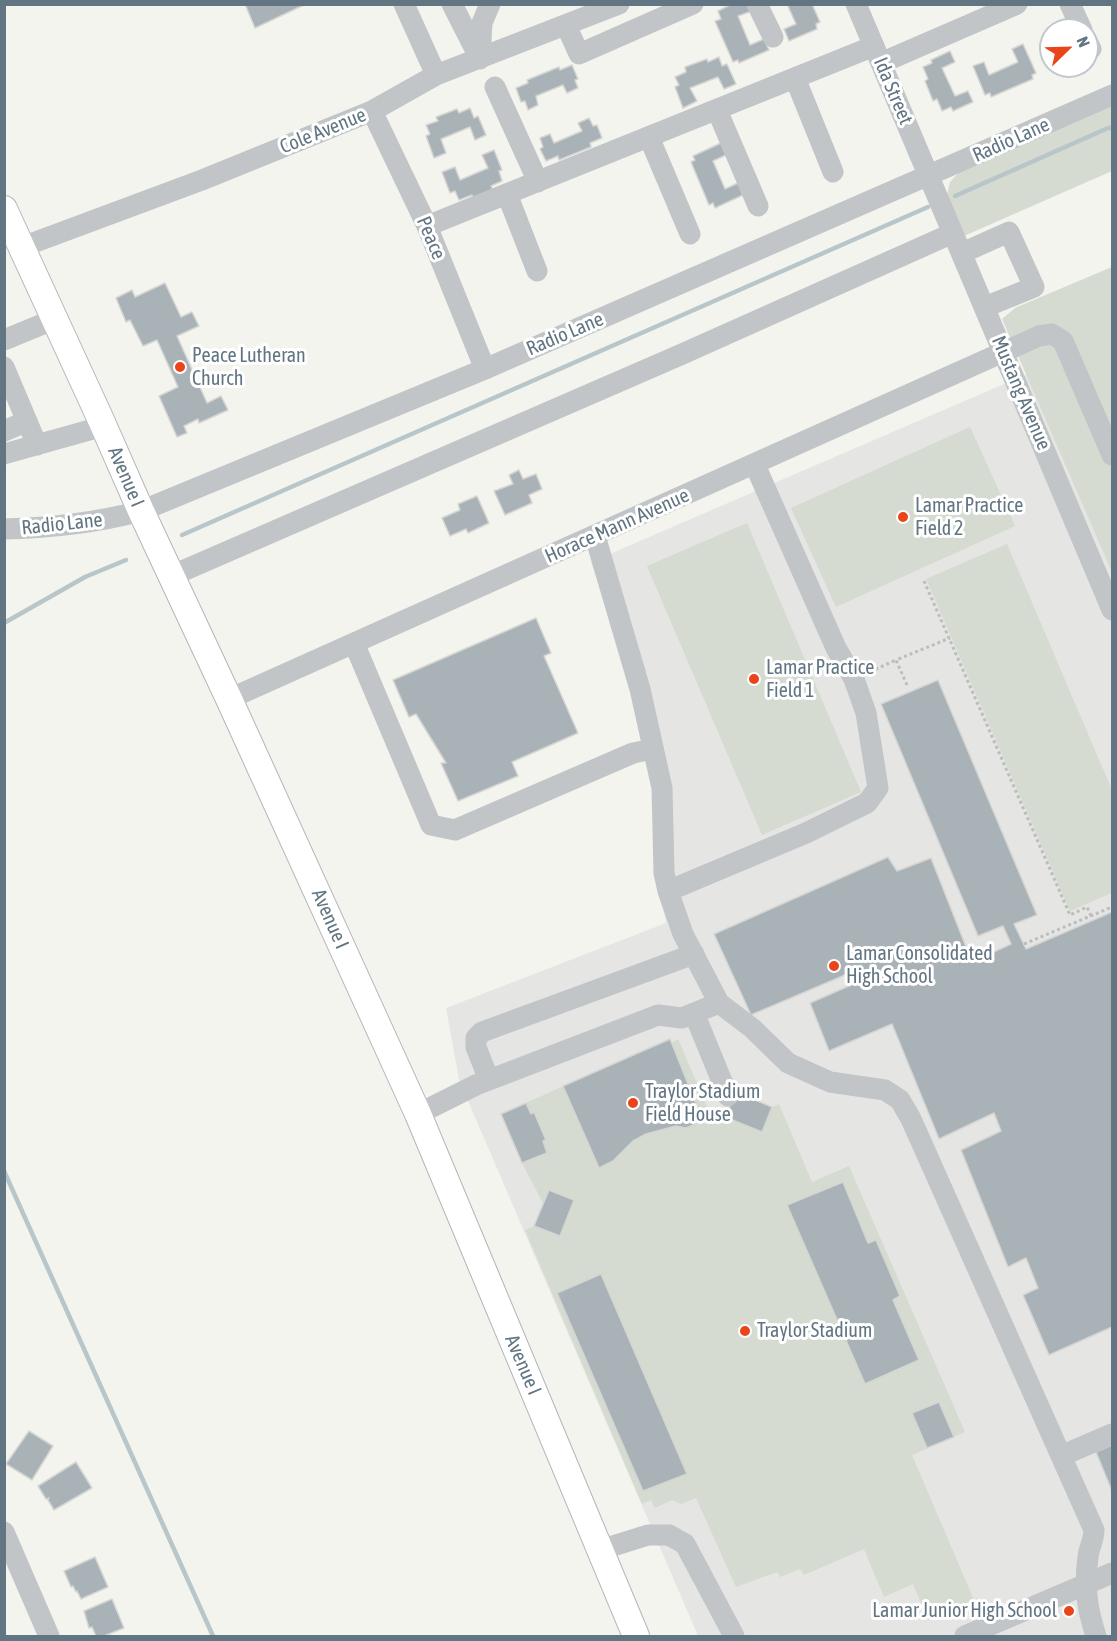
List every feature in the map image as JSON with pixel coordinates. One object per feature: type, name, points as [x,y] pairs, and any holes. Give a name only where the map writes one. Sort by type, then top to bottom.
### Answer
[{"type":"main road","name":"Avenue I","points":[[11,229],[55,319],[418,1114],[636,1636]]},
{"type":"street","points":[[404,4],[436,75]]},
{"type":"street","points":[[452,4],[480,58]]},
{"type":"street","points":[[480,58],[482,23],[490,4]]},
{"type":"street","name":"Cole Avenue","points":[[11,229],[202,180],[372,111],[436,75],[619,4]]},
{"type":"street","points":[[566,25],[579,54],[693,4]]},
{"type":"street","points":[[757,4],[773,37]]},
{"type":"street","name":"Ida Street","points":[[856,4],[930,177]]},
{"type":"street","points":[[427,226],[795,78],[878,55],[1017,4]]},
{"type":"street","points":[[1070,4],[1077,18]]},
{"type":"street","points":[[795,78],[833,172]]},
{"type":"street","points":[[495,87],[538,182]]},
{"type":"street","name":"Radio Lane","points":[[4,528],[86,524],[141,511],[485,369],[930,177],[1113,95]]},
{"type":"street","points":[[717,110],[758,206]]},
{"type":"street","name":"Peace","points":[[372,111],[427,226],[485,369]]},
{"type":"street","points":[[649,137],[690,234]]},
{"type":"street","name":"Mustang Avenue","points":[[930,177],[1113,610]]},
{"type":"street","points":[[507,194],[537,271]]},
{"type":"street","points":[[962,253],[1009,232],[1034,287],[985,307]]},
{"type":"street","points":[[171,576],[680,355],[953,233]]},
{"type":"street","points":[[4,340],[55,319]]},
{"type":"street","name":"Horace Mann Avenue","points":[[229,699],[1039,336],[1052,334],[1063,341],[1113,455]]},
{"type":"street","points":[[4,367],[37,445]]},
{"type":"street","points":[[4,431],[27,421]]},
{"type":"street","points":[[4,454],[104,426]]},
{"type":"street","points":[[668,891],[806,833],[867,803],[878,788],[866,713],[854,679],[836,648],[754,465]]},
{"type":"street","points":[[595,536],[640,689],[662,788],[664,873],[683,934],[718,1003],[752,1028],[788,1063],[830,1082],[885,1090],[900,1100],[911,1119],[1094,1530],[1094,1540],[1088,1553],[1085,1586],[1088,1613],[1094,1636]]},
{"type":"street","points":[[354,643],[431,825],[455,830],[633,753],[653,749]]},
{"type":"street","points":[[483,1082],[476,1047],[476,1038],[482,1032],[694,954]]},
{"type":"street","points":[[418,1114],[483,1082],[658,1015],[682,1018],[718,1003]]},
{"type":"street","points":[[694,1013],[728,1096]]},
{"type":"street","points":[[1061,1456],[1113,1434]]},
{"type":"street","points":[[4,1532],[49,1636]]},
{"type":"street","points":[[600,1550],[648,1535],[669,1535],[685,1544],[734,1636]]},
{"type":"street","points":[[965,1636],[1113,1573]]},
{"type":"path","points":[[924,580],[1070,915],[1087,907],[1091,916]]},
{"type":"path","points":[[854,679],[950,638]]},
{"type":"path","points":[[896,660],[907,685]]},
{"type":"path","points":[[1024,944],[1113,907]]},
{"type":"shaded area","points":[[1112,104],[1112,171],[964,236],[947,195],[950,182],[960,171]]},
{"type":"shaded area","name":"Lamar Consolidated High School","points":[[1112,267],[1112,1636],[698,1636],[459,1080],[446,1008],[666,923],[659,888],[655,775],[621,646],[591,562],[1041,368],[1015,308]]},
{"type":"shaded area","points":[[1112,267],[1112,572],[1002,319],[1015,308]]},
{"type":"shaded area","name":"Lamar Practice Field 2","points":[[970,427],[1015,526],[836,607],[791,508]]},
{"type":"shaded area","name":"Lamar Practice Field 1","points":[[747,523],[861,792],[762,835],[647,566]]},
{"type":"shaded area","points":[[1007,544],[1112,790],[1112,893],[1070,911],[926,579]]},
{"type":"shaded area","name":"Traylor Stadium","points":[[669,1039],[671,1043],[678,1039],[710,1114],[716,1112],[725,1117],[736,1092],[772,1107],[779,1104],[812,1182],[849,1166],[965,1432],[912,1455],[974,1600],[928,1620],[913,1584],[884,1597],[864,1549],[804,1575],[800,1569],[780,1577],[777,1572],[736,1587],[696,1498],[681,1504],[672,1500],[655,1508],[651,1500],[642,1504],[525,1230],[534,1226],[543,1203],[522,1163],[501,1114]]},
{"type":"building","points":[[245,4],[306,4],[255,28]]},
{"type":"building","points":[[732,4],[749,4],[752,11],[738,16],[750,45],[764,39],[769,50],[739,63],[738,60],[733,62],[715,21],[721,19],[718,11]]},
{"type":"building","points":[[787,4],[812,4],[820,22],[816,24],[817,29],[789,41],[784,29],[796,24]]},
{"type":"building","points":[[1023,44],[1036,73],[1032,75],[1033,79],[991,97],[990,93],[985,95],[973,66],[984,62],[989,75],[1018,62],[1012,49]]},
{"type":"building","points":[[950,51],[955,62],[942,68],[955,96],[968,91],[973,102],[953,111],[951,107],[942,111],[937,99],[933,101],[925,81],[928,79],[923,67],[932,63],[931,60]]},
{"type":"building","points":[[719,57],[722,66],[727,64],[736,84],[724,89],[718,77],[690,88],[697,101],[683,108],[675,87],[679,85],[675,77],[686,72],[685,67]]},
{"type":"building","points":[[572,65],[578,79],[575,80],[578,88],[567,93],[563,85],[536,96],[538,105],[528,110],[525,101],[521,102],[516,88],[528,83],[527,80],[559,67],[560,70]]},
{"type":"building","points":[[470,108],[474,118],[478,116],[486,135],[475,140],[470,127],[441,139],[446,153],[434,158],[426,136],[430,134],[426,125],[438,121],[436,117],[457,109],[459,113]]},
{"type":"building","points":[[589,118],[593,126],[597,125],[602,138],[590,143],[591,147],[559,160],[558,156],[546,161],[540,149],[543,147],[540,138],[550,134],[554,143],[582,131],[578,123]]},
{"type":"building","points":[[721,143],[726,155],[713,161],[725,189],[738,183],[743,195],[715,208],[713,203],[709,205],[691,162],[695,160],[693,156]]},
{"type":"building","points":[[494,150],[502,170],[499,171],[502,181],[491,186],[493,190],[473,198],[472,195],[459,200],[455,191],[450,193],[442,172],[455,167],[460,180],[488,168],[482,155]]},
{"type":"building","name":"Peace Lutheran Church","points":[[165,283],[181,317],[192,312],[199,326],[177,336],[207,403],[221,396],[228,410],[199,423],[198,419],[184,426],[187,433],[177,437],[159,396],[178,387],[157,340],[143,346],[130,320],[126,322],[116,298],[132,290],[135,297]]},
{"type":"building","points":[[519,470],[523,479],[536,474],[542,489],[529,495],[532,503],[505,515],[494,491],[513,484],[509,475]]},
{"type":"building","points":[[477,496],[489,523],[468,533],[466,529],[450,536],[442,518],[460,510],[458,504]]},
{"type":"building","points":[[536,618],[551,653],[544,656],[578,733],[512,762],[518,776],[458,801],[441,763],[446,763],[416,714],[409,717],[393,680]]},
{"type":"building","points":[[938,680],[1037,915],[1014,924],[1026,949],[1112,912],[1112,1327],[1049,1355],[1023,1295],[1038,1288],[1026,1258],[1008,1267],[961,1150],[1001,1131],[994,1113],[939,1139],[892,1024],[829,1051],[810,1003],[851,985],[845,975],[751,1015],[714,934],[888,857],[897,871],[931,858],[972,962],[1011,944],[1003,926],[978,936],[881,704]]},
{"type":"building","name":"Traylor Stadium Field House","points":[[670,1039],[703,1121],[686,1128],[676,1126],[646,1134],[633,1141],[613,1161],[599,1168],[563,1086]]},
{"type":"building","points":[[736,1092],[772,1107],[762,1132],[725,1117]]},
{"type":"building","points":[[526,1103],[531,1114],[534,1112],[546,1140],[543,1141],[547,1153],[522,1163],[501,1114]]},
{"type":"building","points":[[843,1182],[868,1243],[876,1240],[900,1296],[893,1300],[919,1360],[865,1384],[787,1205]]},
{"type":"building","points":[[549,1190],[574,1200],[560,1236],[534,1226]]},
{"type":"building","points":[[601,1274],[687,1474],[643,1491],[557,1293]]},
{"type":"building","points":[[939,1402],[954,1437],[927,1448],[912,1413]]},
{"type":"building","points":[[29,1431],[53,1446],[32,1480],[6,1464]]},
{"type":"building","points":[[1112,1445],[1112,1491],[1096,1452]]},
{"type":"building","points":[[76,1462],[92,1488],[54,1510],[49,1498],[46,1499],[38,1486]]},
{"type":"building","points":[[95,1557],[108,1587],[81,1599],[73,1586],[71,1587],[64,1571]]},
{"type":"building","points":[[112,1599],[124,1628],[104,1636],[96,1636],[92,1627],[89,1628],[84,1611]]},
{"type":"waterway","points":[[955,196],[1112,128]]},
{"type":"waterway","points":[[182,535],[928,207]]},
{"type":"waterway","points":[[4,623],[85,577],[126,560]]},
{"type":"waterway","points":[[4,1171],[213,1636]]},
{"type":"place","name":"Peace Lutheran Church","points":[[180,367]]},
{"type":"place","name":"Lamar Practice Field 2","points":[[903,517]]},
{"type":"place","name":"Lamar Practice Field 1","points":[[754,679]]},
{"type":"place","name":"Lamar Consolidated High School","points":[[834,966]]},
{"type":"place","name":"Traylor Stadium Field House","points":[[633,1103]]},
{"type":"place","name":"Traylor Stadium","points":[[745,1331]]},
{"type":"place","name":"Lamar Junior High School","points":[[1069,1611]]}]
